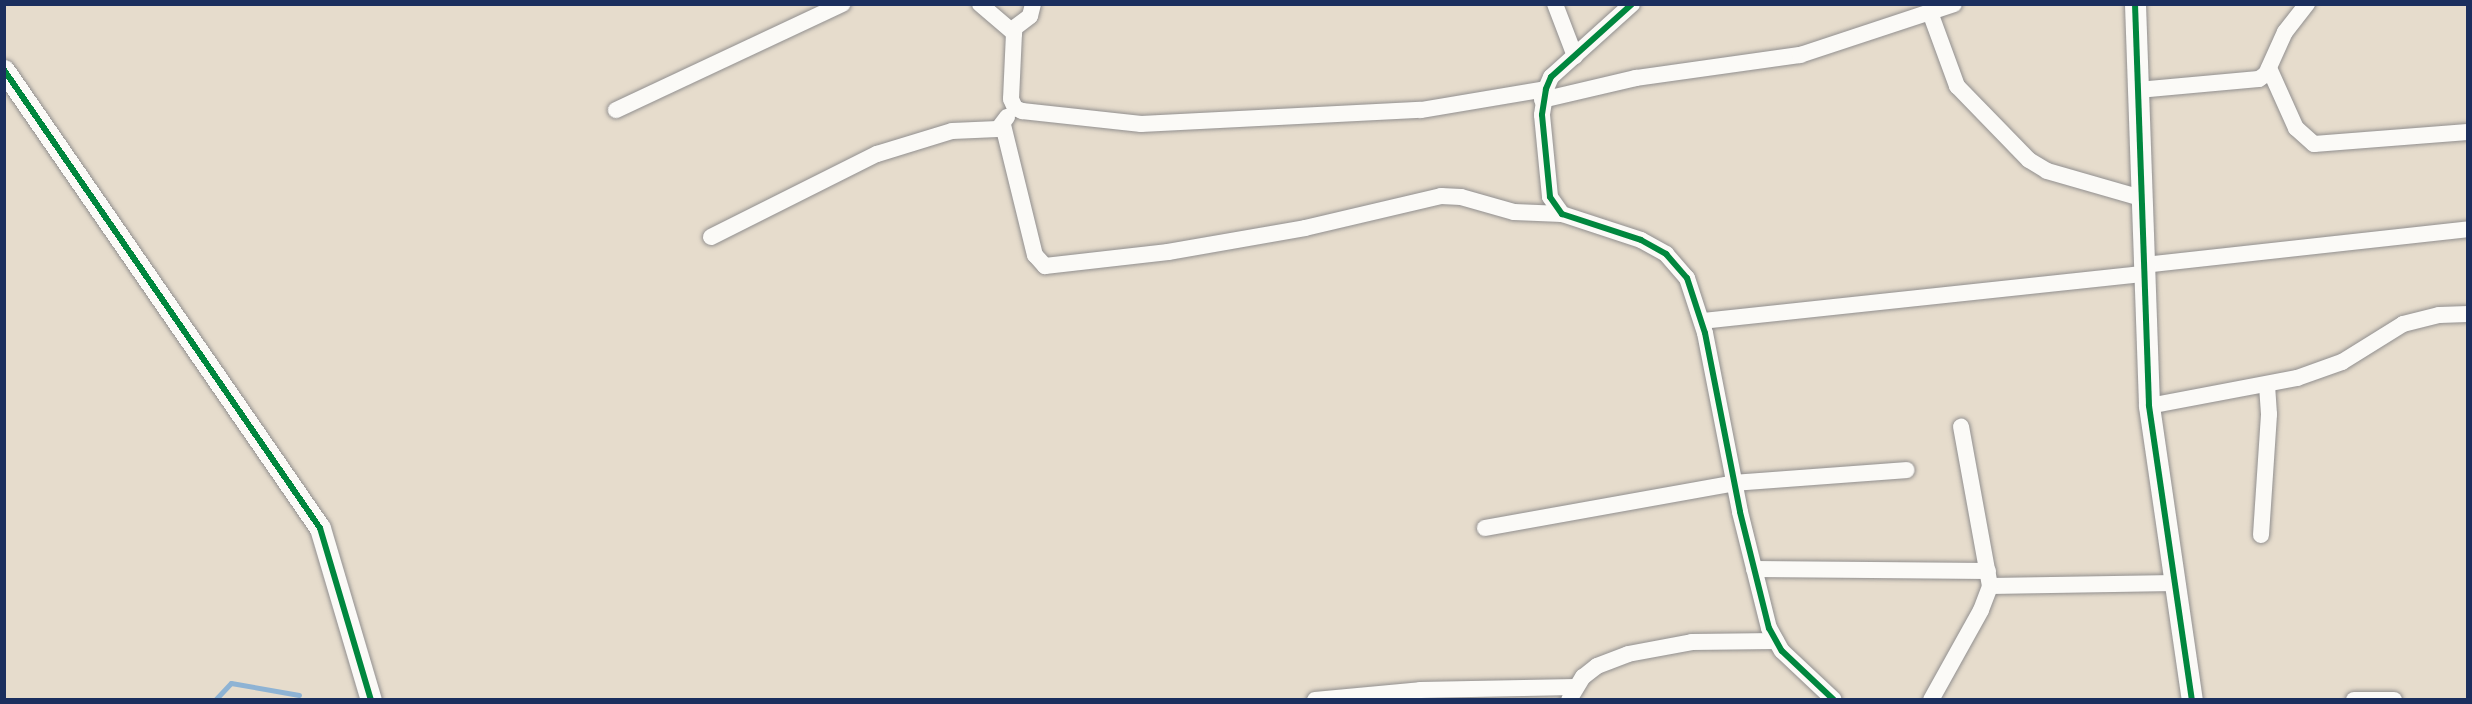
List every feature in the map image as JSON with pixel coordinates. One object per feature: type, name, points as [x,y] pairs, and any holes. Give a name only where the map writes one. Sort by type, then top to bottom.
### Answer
[{"type":"street","points":[[616,110],[842,4]]},
{"type":"street","points":[[980,4],[1013,29]]},
{"type":"street","points":[[1013,29],[1030,16],[1033,4]]},
{"type":"street","points":[[1555,4],[1575,56]]},
{"type":"street","points":[[1562,214],[1550,197],[1544,95],[1551,77],[1632,4]]},
{"type":"street","points":[[1012,104],[1022,111],[1142,124],[1420,110],[1544,95],[1636,78],[1800,56],[1931,15],[1954,4]]},
{"type":"street","points":[[2135,4],[2149,406],[2192,699]]},
{"type":"street","points":[[2138,90],[2253,81],[2269,68],[2279,42],[2307,4]]},
{"type":"street","points":[[1931,15],[1957,86],[2029,160],[2047,171],[2141,198]]},
{"type":"street","points":[[711,237],[893,148],[952,131],[998,129],[1003,125],[1012,104],[1013,29]]},
{"type":"street","points":[[2269,68],[2296,128],[2314,144],[2468,132]]},
{"type":"street","points":[[4,70],[320,528],[371,699]]},
{"type":"street","points":[[1003,125],[1035,255],[1045,266],[1168,252],[1305,228],[1441,196],[1461,197],[1514,212],[1562,214],[1641,240],[1666,254],[1687,278],[1702,321],[1734,483],[1769,628],[1776,641],[1834,699]]},
{"type":"street","points":[[1702,321],[2468,229]]},
{"type":"street","points":[[2149,406],[2267,385],[2325,369],[2403,324],[2439,315],[2468,314]]},
{"type":"street","points":[[2261,535],[2269,414],[2267,385]]},
{"type":"street","points":[[1931,699],[1981,610],[1989,578],[1961,428]]},
{"type":"street","points":[[1485,528],[1734,483],[1907,470]]},
{"type":"street","points":[[1754,569],[1904,567],[1989,578],[2175,583]]},
{"type":"street","points":[[1315,699],[1420,690],[1572,693],[1597,666],[1628,654],[1692,642],[1776,641]]},
{"type":"street","points":[[2354,699],[2394,699]]},
{"type":"waterway","points":[[215,700],[231,683],[299,695]]},
{"type":"cycle path","points":[[1632,4],[1551,77],[1546,89],[1542,115],[1550,197],[1562,214],[1641,240],[1666,254],[1687,278],[1705,333],[1740,512],[1769,628],[1782,651],[1834,700]]},
{"type":"cycle path","points":[[2135,4],[2149,406],[2192,700]]},
{"type":"cycle path","points":[[4,70],[320,528],[371,700]]}]
